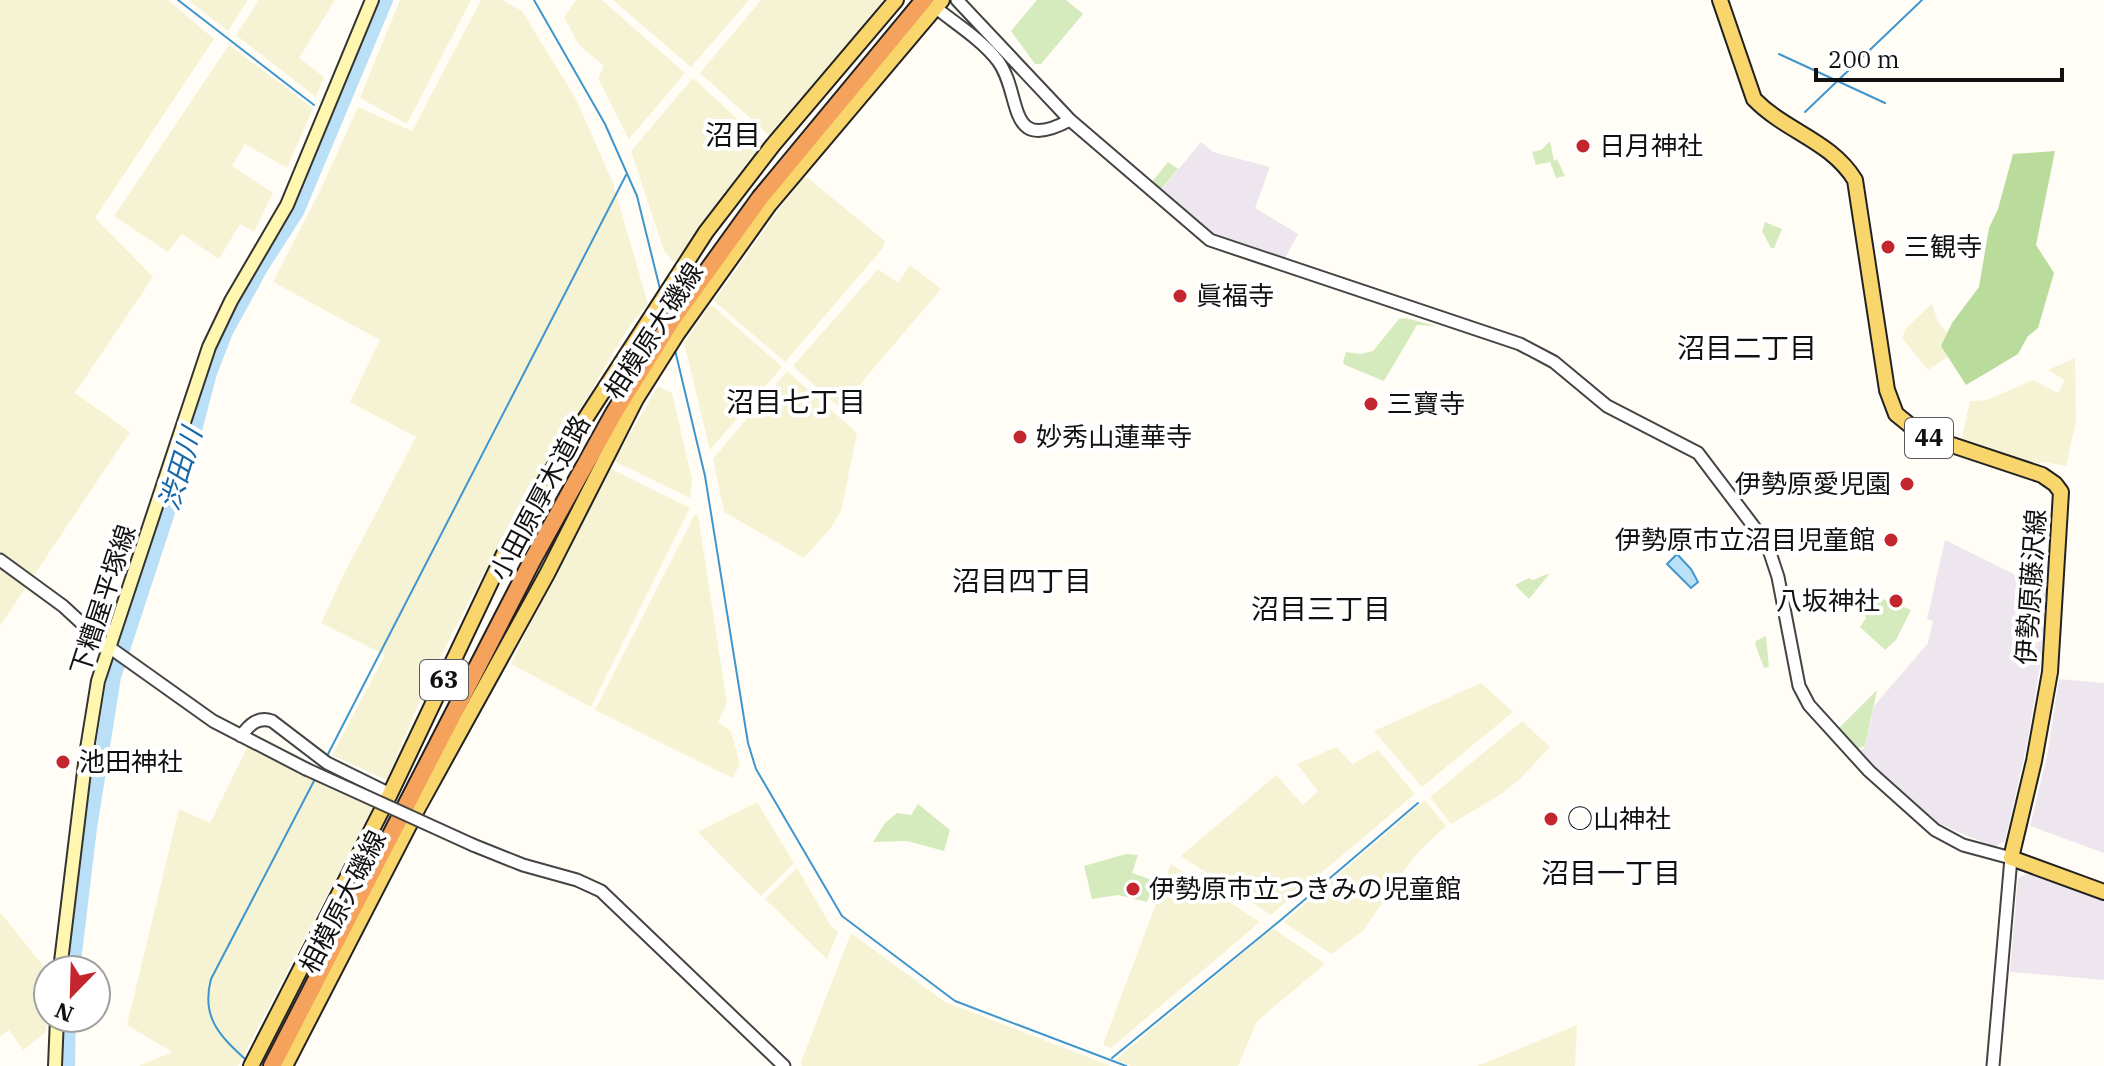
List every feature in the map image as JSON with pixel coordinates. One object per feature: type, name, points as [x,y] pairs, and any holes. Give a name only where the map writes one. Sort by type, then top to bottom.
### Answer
[{"type":"highway","name":"小田原厚木道路","points":[[260,1066],[470,658],[583,448],[751,192],[910,0]]},
{"type":"highway","name":"小田原厚木道路","points":[[272,1066],[553,522],[665,322],[760,198],[934,2]]},
{"type":"main road","name":"下糟屋平塚線","points":[[62,954],[98,681],[209,347],[231,301],[287,205],[372,0]]},
{"type":"main road","name":"相模原大磯線","points":[[285,1066],[419,806],[547,574],[623,422],[706,232],[773,145],[896,0]]},
{"type":"main road","name":"伊勢原藤沢線","points":[[1720,0],[1754,99],[1766,111],[1830,150],[1844,162],[1855,180],[1887,390],[1896,414],[1922,435],[2042,475],[2061,492],[2050,672],[2034,761],[2011,858]]},
{"type":"main road","name":"相模原大磯線","points":[[251,1066],[390,794],[503,556],[547,478],[665,322]]},
{"type":"main road","points":[[2011,858],[2104,892]]},
{"type":"main road","points":[[55,1066],[56,1034]]},
{"type":"street","points":[[957,0],[1070,120],[1210,240],[1520,344],[1554,362],[1607,406],[1698,453],[1767,544],[1778,577],[1799,686],[1809,705],[1869,771],[1935,830],[1963,845],[2011,858],[1993,1066]]},
{"type":"street","points":[[934,2],[996,58],[1005,72],[1023,124],[1033,131],[1046,132],[1070,120]]},
{"type":"street","points":[[0,560],[63,606],[111,648],[213,721],[306,769],[473,845],[601,891],[784,1066]]},
{"type":"street","points":[[241,736],[256,721],[272,721],[327,763],[390,794]]},
{"type":"shaded area","points":[[0,0],[168,0],[214,39],[95,218],[153,277],[75,393],[130,432],[0,626]]},
{"type":"shaded area","points":[[188,0],[248,0],[228,31]]},
{"type":"shaded area","points":[[259,0],[335,0],[299,58],[324,77],[316,97],[236,35]]},
{"type":"shaded area","points":[[400,0],[471,0],[407,124],[360,98]]},
{"type":"shaded area","points":[[481,0],[502,0],[522,11],[576,99],[613,183],[648,304],[628,328],[485,571],[429,678],[387,780],[332,755],[385,655],[321,623],[416,437],[350,402],[380,340],[273,282],[321,189],[358,107],[412,131]]},
{"type":"shaded area","points":[[576,0],[602,0],[685,73],[629,139],[598,78],[604,66],[579,45],[564,17]]},
{"type":"shaded area","points":[[613,0],[749,0],[691,67]]},
{"type":"shaded area","points":[[761,0],[883,0],[772,138],[700,73]]},
{"type":"shaded area","points":[[229,45],[313,108],[287,168],[245,144],[232,166],[273,193],[254,232],[240,224],[219,259],[182,234],[168,252],[114,216]]},
{"type":"shaded area","points":[[693,78],[766,145],[674,263],[664,251],[631,151]]},
{"type":"shaded area","points":[[1201,142],[1213,152],[1270,167],[1255,208],[1298,234],[1283,262],[1218,239],[1159,193]]},
{"type":"shaded area","points":[[802,177],[808,178],[885,241],[883,248],[785,362],[714,301]]},
{"type":"shaded area","points":[[910,265],[941,289],[840,408],[793,366],[878,269],[898,283]]},
{"type":"shaded area","points":[[1932,304],[1938,322],[1958,350],[1928,370],[1902,338],[1906,328]]},
{"type":"shaded area","points":[[709,306],[714,307],[782,367],[710,450],[684,343]]},
{"type":"shaded area","points":[[2075,358],[2076,421],[2066,466],[2044,462],[2032,465],[1961,442],[1970,401],[1987,400],[2033,380],[2058,393],[2065,380],[2048,370]]},
{"type":"shaded area","points":[[787,371],[857,433],[841,511],[830,529],[804,558],[724,512],[713,459]]},
{"type":"shaded area","points":[[658,386],[672,393],[692,479],[690,498],[614,461]]},
{"type":"shaded area","points":[[607,467],[690,508],[591,707],[511,664]]},
{"type":"shaded area","points":[[695,514],[698,515],[727,703],[718,722],[731,731],[740,764],[732,778],[595,710]]},
{"type":"shaded area","points":[[1945,540],[2048,591],[2048,619],[2027,744],[2005,841],[1994,847],[1933,821],[1858,752],[1865,747],[1874,706],[1928,643],[1933,621],[1927,619]]},
{"type":"shaded area","points":[[2059,679],[2104,683],[2104,853],[2030,826],[2047,756]]},
{"type":"shaded area","points":[[1481,683],[1513,712],[1422,787],[1374,731]]},
{"type":"shaded area","points":[[1522,721],[1550,747],[1519,780],[1451,824],[1430,797]]},
{"type":"shaded area","points":[[248,746],[373,807],[238,1066],[139,1066],[172,1052],[127,1025],[179,809],[210,823]]},
{"type":"shaded area","points":[[1336,747],[1352,764],[1378,750],[1415,794],[1271,915],[1181,856],[1276,775],[1303,805],[1318,791],[1297,764]]},
{"type":"shaded area","points":[[1425,800],[1446,826],[1415,855],[1363,931],[1331,954],[1284,922]]},
{"type":"shaded area","points":[[757,802],[794,863],[761,896],[698,832]]},
{"type":"shaded area","points":[[1171,864],[1260,922],[1111,1048],[1104,1042]]},
{"type":"shaded area","points":[[797,868],[831,926],[838,932],[827,959],[765,899]]},
{"type":"shaded area","points":[[2032,872],[2104,900],[2104,980],[2010,972],[2018,878]]},
{"type":"shaded area","points":[[0,912],[34,954],[32,1034],[43,1034],[23,1050],[9,1030],[0,1037]]},
{"type":"shaded area","points":[[1273,928],[1325,964],[1257,1021],[1238,1066],[1132,1066],[1115,1060]]},
{"type":"shaded area","points":[[851,933],[945,1002],[1111,1066],[802,1066]]},
{"type":"shaded area","points":[[1577,1025],[1575,1066],[1477,1066]]},
{"type":"green space","points":[[1037,0],[1066,0],[1083,14],[1041,64],[1035,64],[1011,31]]},
{"type":"green space","points":[[1550,141],[1554,161],[1557,159],[1565,176],[1556,178],[1550,162],[1536,165],[1532,152],[1541,150]]},
{"type":"green space","points":[[2055,151],[2036,245],[2054,273],[2038,328],[2028,336],[2018,354],[1966,385],[1941,346],[1952,323],[1979,287],[1989,228],[1998,209],[2013,154]]},
{"type":"green space","points":[[1168,162],[1178,169],[1159,192],[1151,183]]},
{"type":"green space","points":[[1765,222],[1782,229],[1774,248],[1771,248],[1762,231]]},
{"type":"green space","points":[[1399,319],[1437,326],[1417,325],[1384,381],[1345,365],[1346,352],[1361,354],[1373,351]]},
{"type":"green space","points":[[1550,573],[1529,599],[1515,585],[1529,578],[1533,580]]},
{"type":"green space","points":[[1871,593],[1889,602],[1888,607],[1896,611],[1899,605],[1911,610],[1896,640],[1885,650],[1860,627],[1866,618],[1862,609]]},
{"type":"green space","points":[[1766,636],[1769,667],[1764,668],[1755,644]]},
{"type":"green space","points":[[1877,690],[1865,746],[1856,749],[1838,729]]},
{"type":"green space","points":[[918,804],[950,830],[944,851],[907,841],[873,842],[885,823],[897,813],[911,815]]},
{"type":"green space","points":[[1126,854],[1138,855],[1132,873],[1155,881],[1147,902],[1118,895],[1092,899],[1084,866]]},
{"type":"water","points":[[1677,554],[1698,582],[1691,588],[1667,564]]},
{"type":"waterway","points":[[178,0],[314,105]]},
{"type":"waterway","name":"渋田川","points":[[75,954],[90,828],[114,677],[195,430],[210,373],[226,332],[261,268],[297,212],[386,0]]},
{"type":"waterway","points":[[534,0],[605,124],[637,196],[661,293]]},
{"type":"waterway","points":[[1805,112],[1922,0]]},
{"type":"waterway","points":[[1779,54],[1885,103]]},
{"type":"waterway","points":[[327,756],[626,175]]},
{"type":"waterway","points":[[675,350],[705,476],[748,743],[756,769],[842,916],[955,1001],[1126,1066]]},
{"type":"waterway","points":[[245,1059],[214,1024],[208,1004],[211,979],[315,779]]},
{"type":"waterway","points":[[1112,1058],[1418,803]]},
{"type":"waterway","name":"渋田川","points":[[68,1066],[69,1034]]},
{"type":"place","name":"日月神社","points":[[1583,146]]},
{"type":"place","name":"三観寺","points":[[1888,247]]},
{"type":"place","name":"眞福寺","points":[[1180,296]]},
{"type":"place","name":"三寶寺","points":[[1371,404]]},
{"type":"place","name":"妙秀山蓮華寺","points":[[1020,437]]},
{"type":"place","name":"伊勢原愛児園","points":[[1907,484]]},
{"type":"place","name":"伊勢原市立沼目児童館","points":[[1891,540]]},
{"type":"place","name":"八坂神社","points":[[1896,601]]},
{"type":"place","name":"池田神社","points":[[63,762]]},
{"type":"place","name":"○山神社","points":[[1551,819]]},
{"type":"place","name":"伊勢原市立つきみの児童館","points":[[1133,889]]},
{"type":"district","name":"沼目","points":[[733,135]]},
{"type":"district","name":"沼目二丁目","points":[[1747,348]]},
{"type":"district","name":"沼目七丁目","points":[[796,402]]},
{"type":"district","name":"沼目四丁目","points":[[1022,581]]},
{"type":"district","name":"沼目三丁目","points":[[1321,609]]},
{"type":"district","name":"沼目一丁目","points":[[1611,873]]}]
